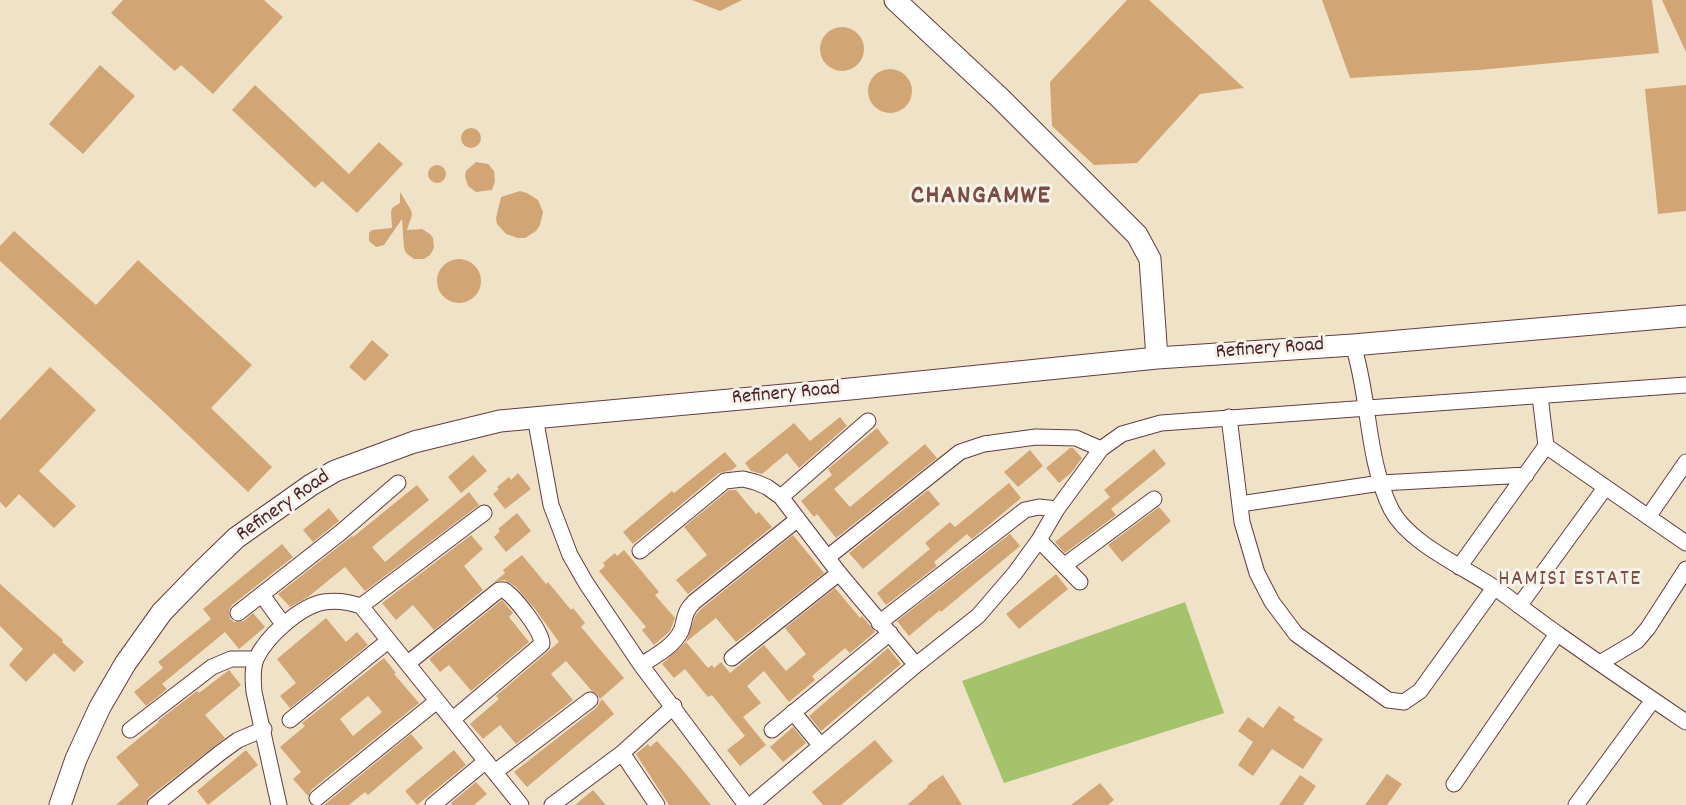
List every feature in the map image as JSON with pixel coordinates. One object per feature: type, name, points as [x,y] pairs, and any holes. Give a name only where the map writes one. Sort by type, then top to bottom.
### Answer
[{"type":"main road","points":[[895,0],[1000,98],[1137,235],[1150,259],[1156,358]]},
{"type":"main road","name":"Refinery Road","points":[[60,805],[76,759],[100,707],[125,664],[162,612],[236,538],[311,484],[335,471],[414,442],[500,421],[536,417],[850,389],[1156,358],[1353,345],[1686,316]]},
{"type":"street","points":[[1353,345],[1360,366],[1381,483],[1398,520],[1413,536],[1494,588],[1686,722]]},
{"type":"street","points":[[751,805],[916,665],[978,616],[998,595],[1039,540],[1057,509],[1101,449],[1122,434],[1161,423],[1229,417],[1686,385]]},
{"type":"street","points":[[1459,567],[1546,446],[1540,396]]},
{"type":"street","points":[[536,417],[551,506],[562,537],[586,583],[641,665],[746,805]]},
{"type":"street","points":[[1229,417],[1242,522],[1257,573],[1278,610],[1296,634],[1388,700],[1404,702],[1420,691],[1494,588]]},
{"type":"street","points":[[781,497],[868,421]]},
{"type":"street","points":[[828,557],[960,452],[984,444],[1036,437],[1076,438],[1101,449]]},
{"type":"street","points":[[1546,446],[1686,543]]},
{"type":"street","points":[[1648,517],[1686,462]]},
{"type":"street","points":[[1239,504],[1381,483],[1526,475]]},
{"type":"street","points":[[640,551],[725,482],[743,479],[755,482],[781,497],[839,573],[916,665]]},
{"type":"street","points":[[238,613],[398,483]]},
{"type":"street","points":[[1519,606],[1605,488]]},
{"type":"street","points":[[1065,565],[1154,499]]},
{"type":"street","points":[[772,730],[884,628],[1025,510],[1039,507],[1057,509]]},
{"type":"street","points":[[361,606],[484,513]]},
{"type":"street","points":[[641,665],[672,642],[680,633],[687,609],[694,602],[798,519]]},
{"type":"street","points":[[1039,540],[1080,582]]},
{"type":"street","points":[[1600,663],[1636,641],[1648,628],[1686,568]]},
{"type":"street","points":[[732,658],[839,573]]},
{"type":"street","points":[[408,663],[499,590],[504,590],[515,600],[537,629],[542,638],[542,644],[453,719]]},
{"type":"street","points":[[262,595],[284,624]]},
{"type":"street","points":[[279,805],[254,692],[253,674],[256,659],[284,624],[314,605],[323,602],[344,602],[361,606],[521,805]]},
{"type":"street","points":[[1454,784],[1557,634]]},
{"type":"street","points":[[290,720],[387,641]]},
{"type":"street","points":[[130,730],[212,667],[231,659],[256,659]]},
{"type":"street","points":[[433,805],[590,700]]},
{"type":"street","points":[[1576,805],[1653,700]]},
{"type":"street","points":[[317,798],[437,702]]},
{"type":"street","points":[[552,805],[622,753],[674,706]]},
{"type":"street","points":[[793,712],[821,746]]},
{"type":"street","points":[[155,805],[238,740],[264,729]]},
{"type":"street","points":[[622,753],[657,805]]},
{"type":"green space","points":[[1185,602],[1224,713],[1004,783],[962,681]]},
{"type":"building","points":[[123,0],[264,0],[283,17],[213,94],[181,65],[175,71],[111,13]]},
{"type":"building","points":[[692,0],[742,0],[720,11]]},
{"type":"building","points":[[1127,0],[1149,0],[1244,88],[1200,94],[1137,163],[1094,165],[1052,126],[1050,82]]},
{"type":"building","points":[[1322,0],[1652,0],[1659,53],[1479,70],[1350,78]]},
{"type":"building","points":[[1662,0],[1686,0],[1686,52]]},
{"type":"building","points":[[842,27],[858,33],[864,49],[858,65],[842,71],[826,65],[820,49],[826,33]]},
{"type":"building","points":[[100,65],[135,96],[83,154],[49,124]]},
{"type":"building","points":[[890,69],[906,75],[912,91],[906,107],[890,113],[874,107],[868,91],[874,75]]},
{"type":"building","points":[[255,85],[349,174],[379,142],[403,164],[357,213],[322,181],[315,188],[232,110]]},
{"type":"building","points":[[1686,85],[1686,211],[1658,214],[1645,89]]},
{"type":"building","points":[[471,128],[478,131],[481,138],[478,145],[471,148],[464,145],[461,138],[464,131]]},
{"type":"building","points":[[476,162],[488,164],[494,171],[495,181],[492,190],[476,192],[468,186],[466,171]]},
{"type":"building","points":[[433,165],[441,165],[446,170],[444,181],[433,183],[428,178],[428,170]]},
{"type":"building","points":[[520,191],[538,200],[543,212],[536,231],[525,238],[506,234],[497,224],[496,218],[501,197]]},
{"type":"building","points":[[400,192],[412,215],[407,230],[422,229],[433,238],[434,248],[424,259],[414,259],[406,253],[402,219],[384,245],[376,247],[369,241],[369,233],[372,230],[392,228],[392,208],[400,203]]},
{"type":"building","points":[[14,231],[96,305],[138,260],[252,365],[211,408],[272,467],[248,492],[0,261],[0,246]]},
{"type":"building","points":[[459,259],[475,265],[481,281],[475,297],[459,303],[443,297],[437,281],[443,265]]},
{"type":"building","points":[[372,340],[389,355],[365,381],[349,367]]},
{"type":"building","points":[[50,367],[96,410],[39,471],[76,506],[54,528],[19,494],[6,508],[0,502],[0,420]]},
{"type":"building","points":[[840,417],[847,426],[799,468],[787,453],[762,474],[751,471],[745,463],[794,423],[810,441]]},
{"type":"building","points":[[877,428],[889,443],[834,489],[850,507],[925,444],[937,458],[836,538],[817,514],[814,517],[801,501],[832,475],[828,469]]},
{"type":"building","points":[[1073,448],[1082,458],[1071,473],[1059,483],[1046,468]]},
{"type":"building","points":[[1154,449],[1166,464],[1111,509],[1116,515],[1065,553],[1055,542],[1110,497],[1104,490]]},
{"type":"building","points":[[1030,450],[1043,466],[1018,487],[1004,472]]},
{"type":"building","points":[[725,452],[737,466],[732,470],[719,473],[633,544],[623,532],[672,491],[674,493]]},
{"type":"building","points":[[473,455],[487,471],[461,493],[448,477]]},
{"type":"building","points":[[518,473],[531,489],[505,509],[493,494],[499,489],[497,487],[509,477],[511,480]]},
{"type":"building","points":[[1009,483],[1021,498],[972,539],[967,534],[934,562],[937,566],[886,605],[877,593],[930,549],[925,543],[950,522],[955,527]]},
{"type":"building","points":[[417,485],[429,500],[372,547],[385,562],[469,492],[479,505],[365,591],[345,567],[308,597],[290,607],[278,594],[353,537]]},
{"type":"building","points":[[729,490],[736,490],[756,514],[759,512],[772,527],[688,594],[676,580],[707,555],[684,527]]},
{"type":"building","points":[[928,490],[940,504],[863,569],[849,553]]},
{"type":"building","points":[[1159,507],[1171,521],[1122,562],[1108,545]]},
{"type":"building","points":[[329,508],[339,521],[313,542],[303,530]]},
{"type":"building","points":[[517,513],[531,531],[506,552],[494,537],[500,531],[498,529]]},
{"type":"building","points":[[1010,534],[1020,546],[909,636],[897,621]]},
{"type":"building","points":[[471,535],[483,549],[464,566],[483,590],[434,630],[413,605],[396,620],[382,603]]},
{"type":"building","points":[[793,535],[824,573],[736,642],[716,618],[686,642],[695,616],[701,609]]},
{"type":"building","points":[[282,544],[293,557],[232,605],[229,610],[230,619],[234,622],[244,621],[253,613],[265,627],[239,649],[225,632],[162,684],[167,689],[146,706],[134,692],[163,668],[158,662],[211,619],[203,609]]},
{"type":"building","points":[[624,550],[659,592],[655,595],[675,618],[670,631],[654,645],[642,630],[646,627],[599,571],[605,566],[603,563],[615,553],[617,556]]},
{"type":"building","points":[[522,555],[571,610],[573,608],[585,623],[581,627],[624,678],[600,699],[566,661],[551,674],[573,700],[516,744],[500,725],[483,739],[470,724],[499,699],[496,696],[559,642],[516,587],[505,580],[494,582],[505,573],[503,570]]},
{"type":"building","points":[[1056,574],[1068,589],[1019,629],[1006,614]]},
{"type":"building","points":[[0,584],[63,640],[62,642],[84,662],[74,672],[54,653],[26,682],[9,665],[23,649],[0,626]]},
{"type":"building","points":[[835,588],[875,632],[850,653],[845,648],[812,676],[815,680],[789,702],[764,671],[747,686],[761,703],[743,717],[766,745],[740,766],[727,750],[745,736],[712,695],[708,697],[685,669],[674,678],[662,664],[686,642],[708,668],[712,665],[714,668],[721,662],[730,673],[764,645],[786,671],[806,654],[785,628]]},
{"type":"building","points":[[502,600],[513,613],[509,617],[529,642],[471,691],[449,665],[440,672],[429,659]]},
{"type":"building","points":[[326,618],[346,642],[357,632],[368,645],[290,708],[280,696],[296,683],[277,659]]},
{"type":"building","points":[[888,648],[901,664],[821,731],[809,716]]},
{"type":"building","points":[[384,658],[396,673],[394,674],[419,703],[311,790],[308,796],[293,779],[301,772],[280,747],[305,726],[302,723]],"holes":[[[368,696],[382,712],[353,736],[340,719]]]},
{"type":"building","points":[[229,670],[241,685],[205,715],[225,738],[149,797],[145,805],[116,805],[139,785],[116,757],[158,721]]},
{"type":"building","points":[[602,699],[614,714],[527,787],[514,772],[596,708]]},
{"type":"building","points":[[1279,706],[1295,717],[1293,720],[1323,739],[1303,769],[1272,749],[1253,776],[1238,765],[1253,742],[1238,731],[1248,717],[1263,728]]},
{"type":"building","points":[[793,727],[806,743],[783,762],[770,747]]},
{"type":"building","points":[[411,734],[423,748],[368,795],[365,792],[349,805],[324,805]]},
{"type":"building","points":[[875,740],[893,761],[841,805],[823,805],[812,792]]},
{"type":"building","points":[[657,741],[711,805],[669,805],[636,754],[648,744],[650,747]]},
{"type":"building","points":[[246,750],[258,765],[208,805],[197,791]]},
{"type":"building","points":[[454,750],[466,765],[417,805],[405,791]]},
{"type":"building","points":[[1387,774],[1402,784],[1387,805],[1365,805]]},
{"type":"building","points":[[943,775],[962,805],[907,805],[927,786]]},
{"type":"building","points":[[1300,775],[1316,786],[1303,805],[1279,805]]},
{"type":"building","points":[[476,782],[487,794],[474,805],[452,805],[451,803]]},
{"type":"building","points":[[1100,783],[1114,800],[1108,805],[1071,805]]},
{"type":"building","points":[[593,790],[606,805],[575,805]]},
{"type":"district","name":"CHANGAMWE","points":[[981,198]]},
{"type":"district","name":"HAMISI ESTATE","points":[[1570,581]]}]
